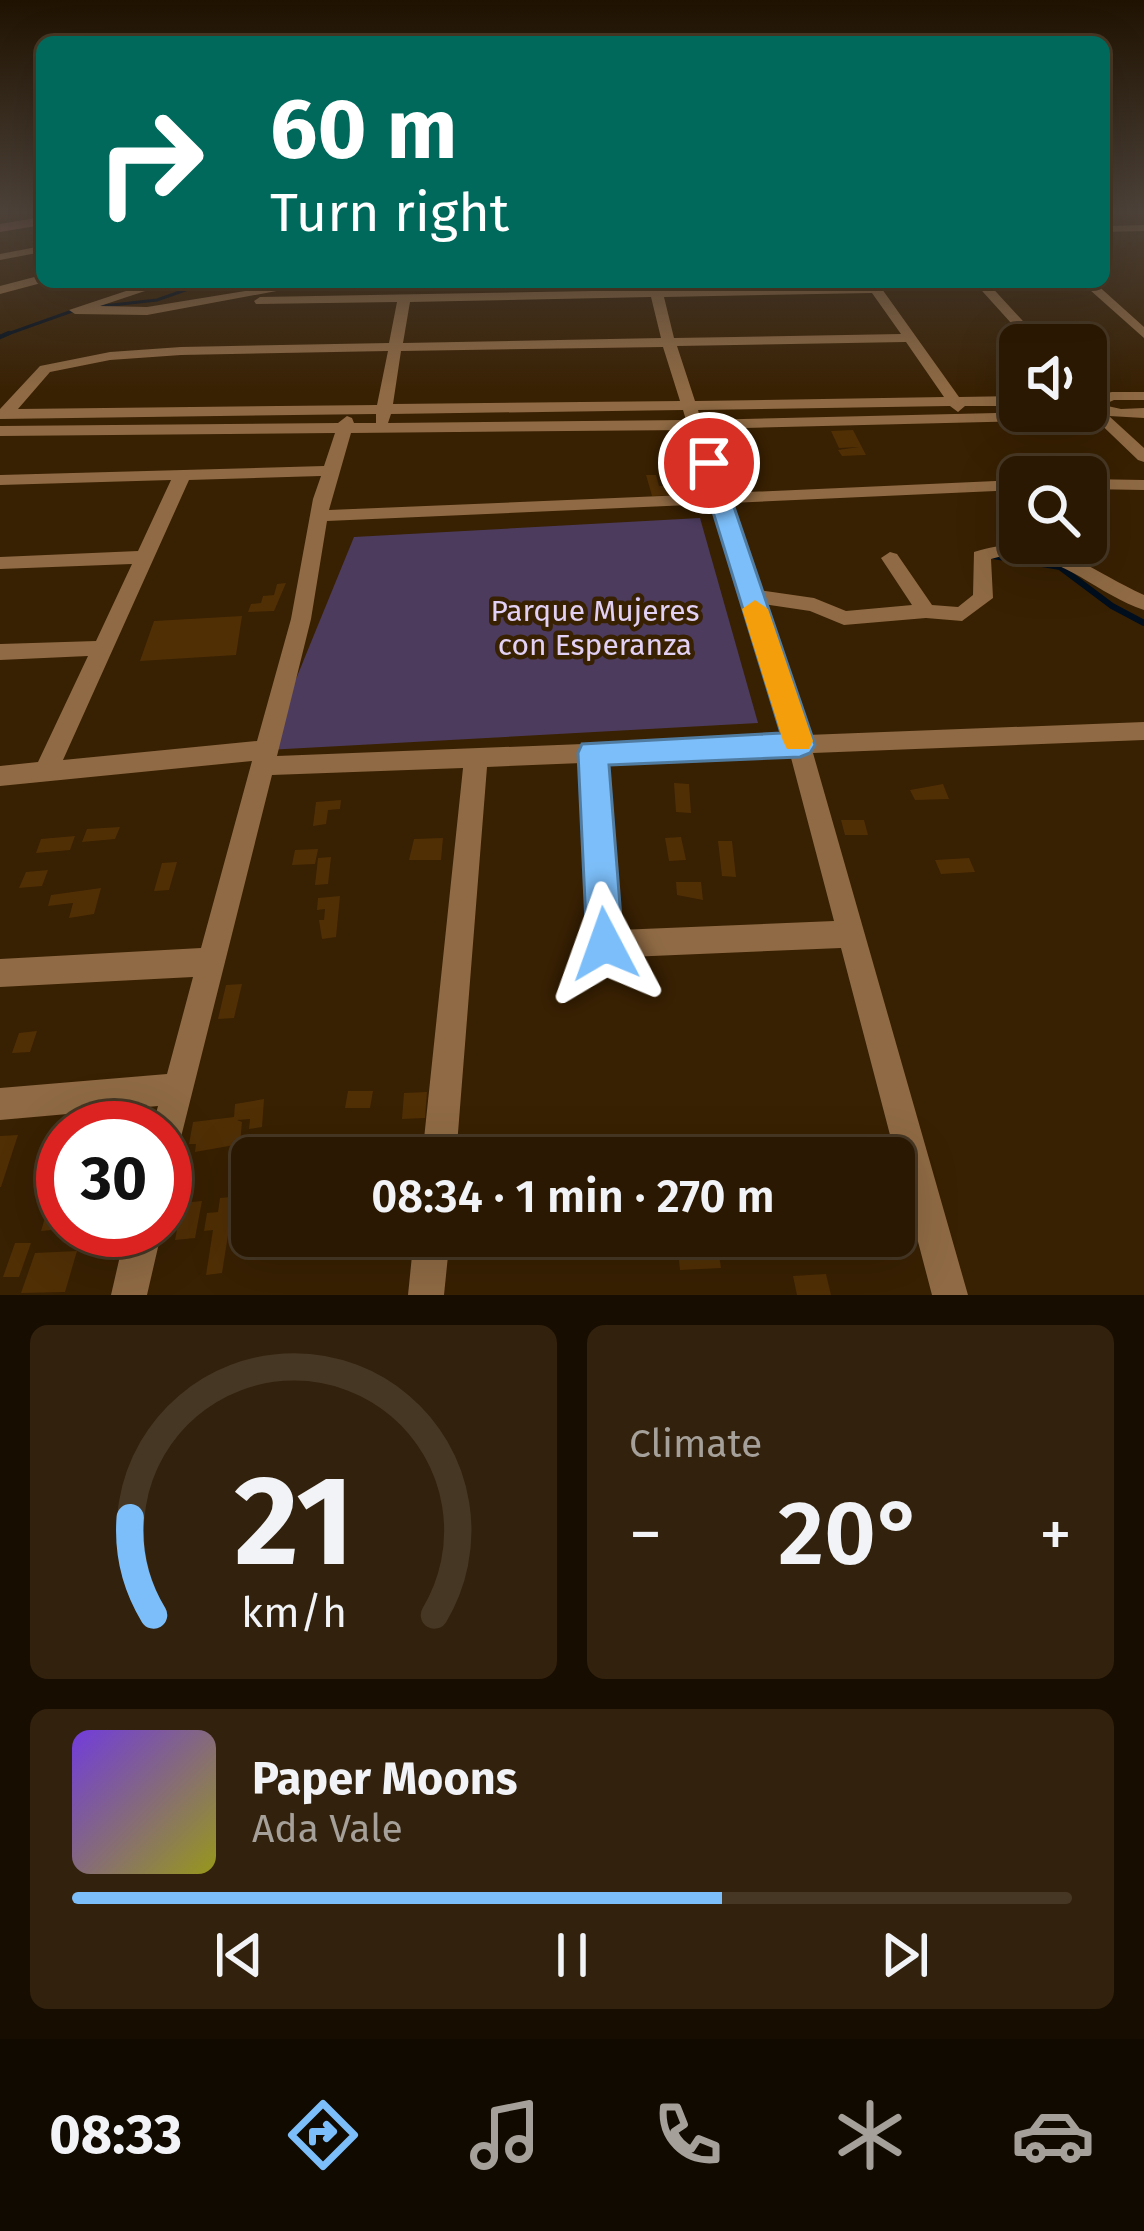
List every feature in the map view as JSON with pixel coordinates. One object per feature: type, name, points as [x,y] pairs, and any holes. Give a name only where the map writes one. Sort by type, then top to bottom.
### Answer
[{"type":"street","points":[[0,290],[36,281]]},
{"type":"street","points":[[146,288],[75,310],[147,311],[265,290],[321,292],[342,299]]},
{"type":"street","points":[[260,301],[656,288],[668,341],[800,745],[950,1295]]},
{"type":"street","points":[[875,288],[965,417]]},
{"type":"street","points":[[986,288],[1019,324]]},
{"type":"street","points":[[1094,288],[1144,334]]},
{"type":"street","points":[[382,419],[404,298]]},
{"type":"street","points":[[4,414],[45,368],[97,358],[181,351],[911,338]]},
{"type":"street","points":[[1107,398],[1144,396]]},
{"type":"street","points":[[0,431],[690,406],[999,401]]},
{"type":"street","points":[[1107,411],[1144,413]]},
{"type":"street","points":[[4,414],[347,421]]},
{"type":"street","points":[[382,419],[696,425],[999,414]]},
{"type":"street","points":[[174,1101],[302,620],[320,516],[347,421]]},
{"type":"street","points":[[1107,425],[1144,458]]},
{"type":"street","points":[[0,480],[332,471]]},
{"type":"street","points":[[45,773],[182,476]]},
{"type":"street","points":[[1107,484],[1144,484]]},
{"type":"street","points":[[320,516],[999,486]]},
{"type":"street","points":[[751,596],[814,605],[844,618],[926,611],[962,614],[983,598],[981,556],[994,550],[1031,548],[1053,552],[1112,590],[1144,603]]},
{"type":"street","points":[[0,563],[145,556]]},
{"type":"street","points":[[890,558],[926,611]]},
{"type":"street","points":[[0,652],[103,648]]},
{"type":"street","points":[[0,776],[265,758],[476,758],[1144,731]]},
{"type":"street","points":[[593,753],[605,944],[851,934]]},
{"type":"street","points":[[441,1137],[476,758]]},
{"type":"street","points":[[0,973],[211,962]]},
{"type":"street","points":[[0,1104],[177,1089]]},
{"type":"street","points":[[129,1295],[138,1257]]},
{"type":"street","points":[[426,1295],[430,1257]]},
{"type":"green space","name":"Parque Mujeres con Esperanza","points":[[700,518],[758,723],[267,750],[354,537]]},
{"type":"building","points":[[853,430],[866,455],[842,456],[838,450],[859,447],[839,448],[831,431]]},
{"type":"building","points":[[646,475],[656,475],[659,486],[674,486],[676,495],[652,496]]},
{"type":"building","points":[[286,583],[274,611],[248,612],[263,596],[274,595],[277,584]]},
{"type":"building","points":[[242,616],[236,655],[140,661],[154,621]]},
{"type":"building","points":[[674,783],[689,784],[691,813],[676,812]]},
{"type":"building","points":[[943,784],[949,799],[915,800],[910,790]]},
{"type":"building","points":[[341,800],[340,809],[328,810],[326,824],[313,826],[316,802]]},
{"type":"building","points":[[841,820],[864,820],[868,835],[845,835]]},
{"type":"building","points":[[120,827],[115,839],[82,842],[87,829]]},
{"type":"building","points":[[75,836],[70,850],[36,853],[41,839]]},
{"type":"building","points":[[681,837],[686,860],[669,861],[665,838]]},
{"type":"building","points":[[443,838],[441,860],[409,860],[414,839]]},
{"type":"building","points":[[718,841],[732,841],[736,877],[722,876]]},
{"type":"building","points":[[318,849],[315,864],[292,865],[295,850]]},
{"type":"building","points":[[331,857],[328,884],[315,885],[318,858]]},
{"type":"building","points":[[969,858],[975,872],[941,874],[935,860]]},
{"type":"building","points":[[177,862],[169,890],[154,891],[162,863]]},
{"type":"building","points":[[48,870],[42,886],[19,888],[26,872]]},
{"type":"building","points":[[676,882],[701,882],[703,900],[677,895]]},
{"type":"building","points":[[101,888],[94,914],[69,918],[73,903],[48,906],[51,895]]},
{"type":"building","points":[[340,896],[336,937],[322,939],[319,920],[324,920],[325,909],[317,910],[318,898]]},
{"type":"building","points":[[242,984],[234,1018],[218,1019],[226,985]]},
{"type":"building","points":[[37,1031],[30,1052],[12,1053],[19,1033]]},
{"type":"building","points":[[348,1091],[373,1091],[370,1108],[345,1108]]},
{"type":"building","points":[[427,1092],[425,1118],[402,1119],[404,1093]]},
{"type":"building","points":[[264,1099],[262,1127],[249,1129],[250,1119],[237,1120],[242,1122],[241,1137],[231,1137],[231,1146],[195,1152],[193,1122],[234,1117],[235,1104]]},
{"type":"building","points":[[18,1135],[1,1187],[0,1187],[0,1136]]},
{"type":"building","points":[[231,1197],[231,1229],[222,1273],[206,1275],[213,1230],[204,1231],[207,1213],[218,1212],[220,1198]]},
{"type":"building","points":[[202,1201],[192,1238],[192,1202]]},
{"type":"building","points":[[15,1243],[31,1243],[19,1277],[3,1277]]},
{"type":"building","points":[[35,1253],[36,1257],[75,1257],[65,1292],[21,1293]]},
{"type":"building","points":[[679,1257],[719,1257],[721,1268],[680,1270]]},
{"type":"building","points":[[826,1274],[831,1295],[797,1295],[793,1276]]},
{"type":"waterway","points":[[94,307],[157,300],[191,288]]},
{"type":"waterway","points":[[3,336],[75,310]]},
{"type":"waterway","points":[[3,336],[9,333]]},
{"type":"waterway","points":[[993,556],[1060,567],[1112,606],[1144,623]]},
{"type":"slow traffic","points":[[755,609],[798,741]]},
{"type":"route","points":[[605,944],[593,753],[800,745],[709,463]]}]
